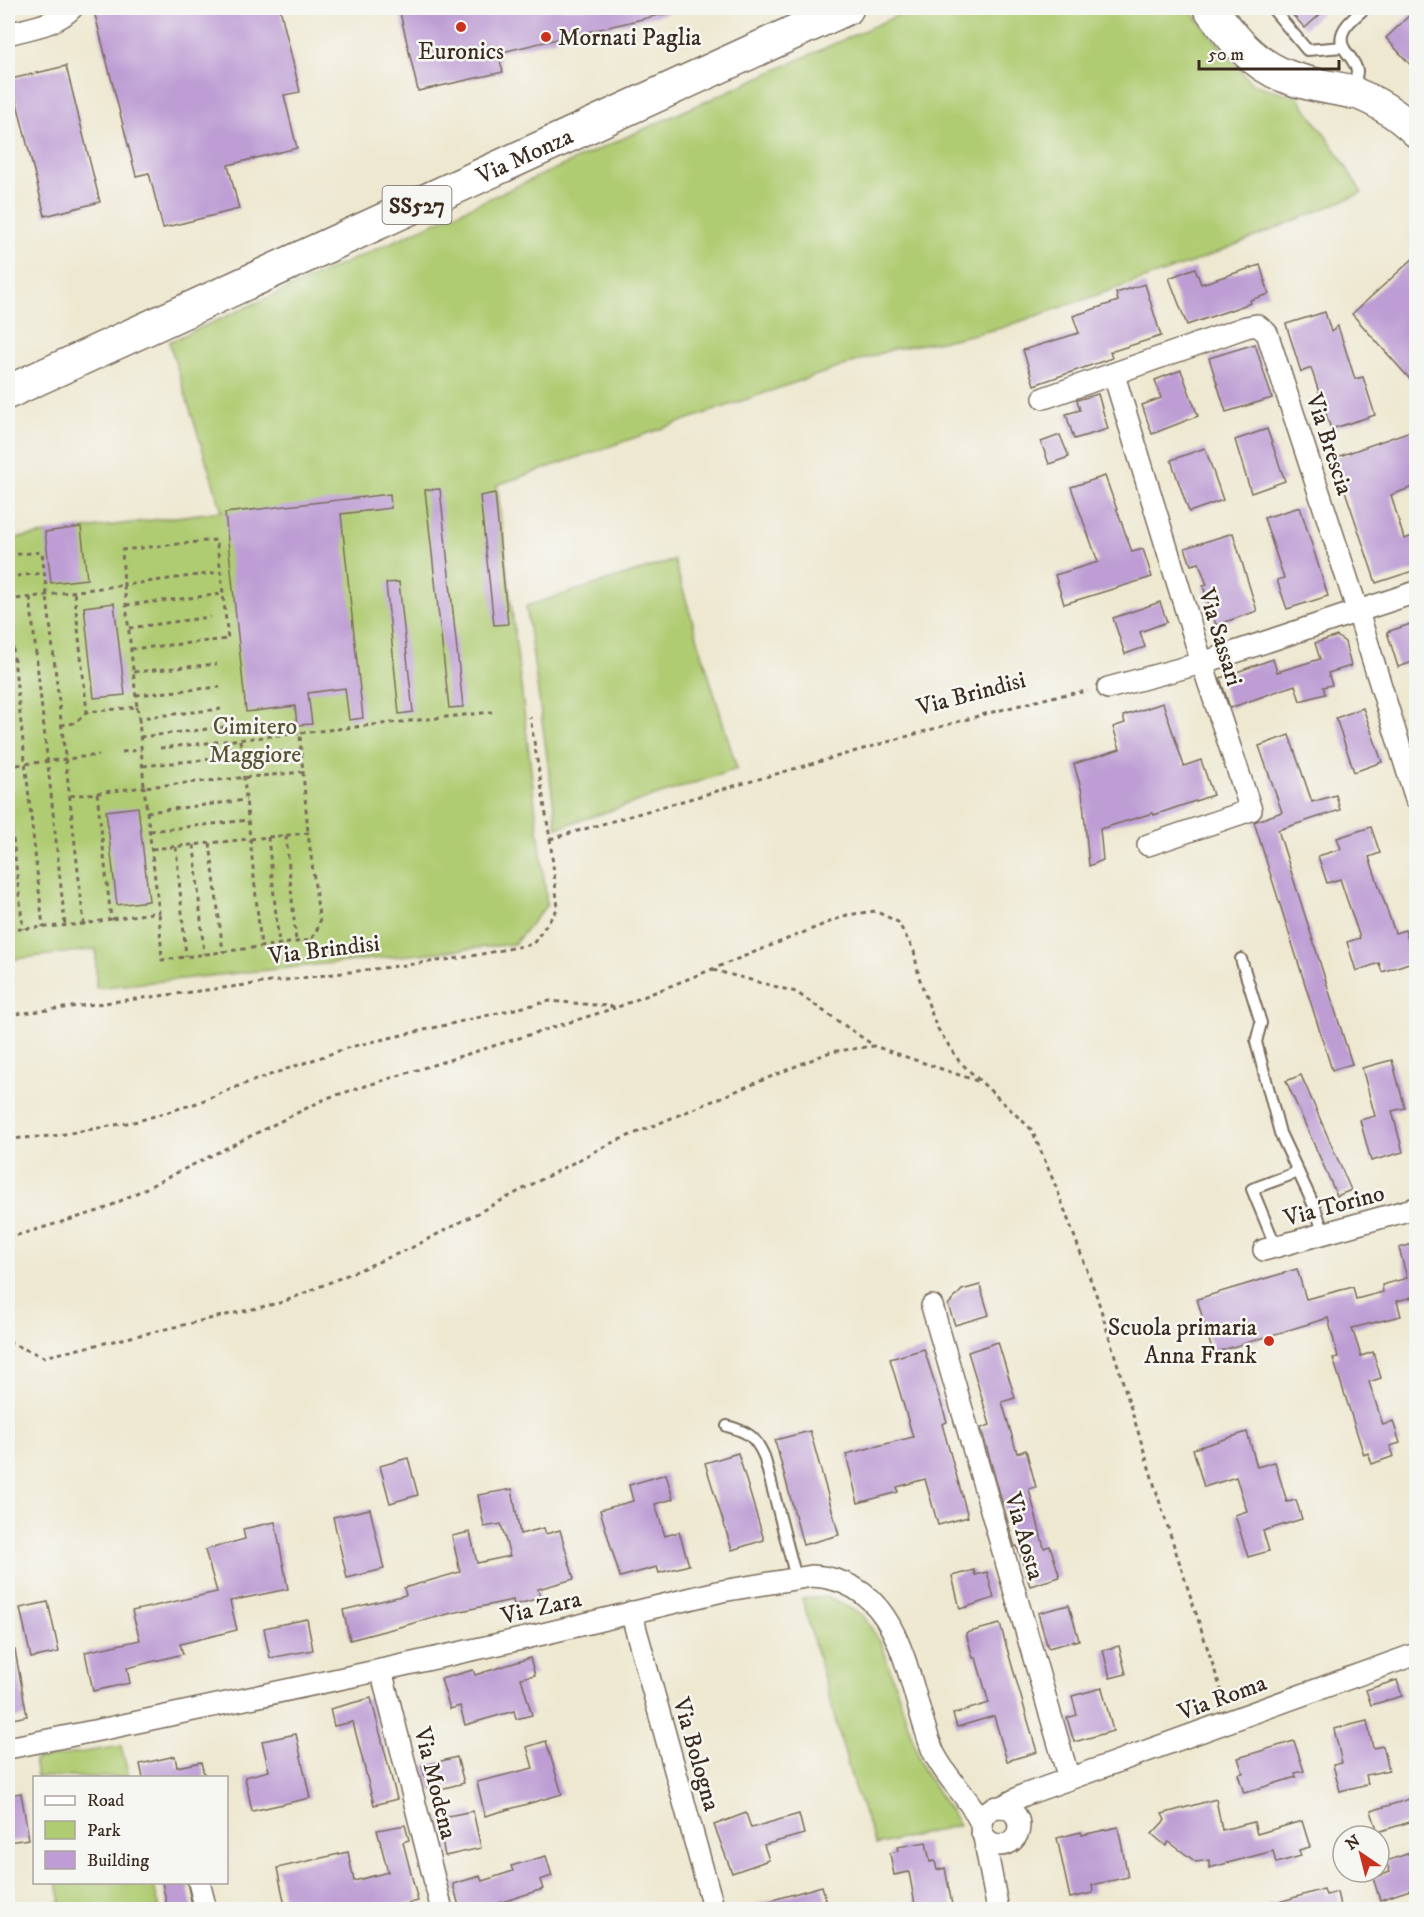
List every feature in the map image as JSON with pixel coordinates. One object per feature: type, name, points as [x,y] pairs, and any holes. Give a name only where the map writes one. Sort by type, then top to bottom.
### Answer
[{"type":"main road","name":"Via Monza","points":[[8,392],[847,8]]},
{"type":"main road","points":[[1210,8],[1246,51],[1269,68],[1288,77],[1352,92],[1380,103],[1416,132]]},
{"type":"street","points":[[8,34],[54,21],[72,8]]},
{"type":"street","name":"Via Brescia","points":[[1044,398],[1246,327],[1257,325],[1267,333],[1416,799]]},
{"type":"street","points":[[8,376],[86,341],[105,338],[111,345]]},
{"type":"street","name":"Via Sassari","points":[[1114,375],[1202,663],[1251,810],[1148,845]]},
{"type":"street","points":[[1108,688],[1202,663],[1411,594]]},
{"type":"street","name":"Via Torino","points":[[1270,1248],[1416,1208]]},
{"type":"street","name":"Via Aosta","points":[[932,1306],[1069,1779]]},
{"type":"street","name":"Via Zara","points":[[8,1748],[381,1670],[722,1591],[796,1578],[824,1576],[854,1587],[879,1609],[894,1632],[906,1660],[934,1751],[962,1792],[992,1824]]},
{"type":"street","name":"Via Bologna","points":[[631,1612],[714,1910]]},
{"type":"street","name":"Via Roma","points":[[1045,1788],[1025,1812],[1013,1841],[992,1824],[1045,1788],[1416,1654]]},
{"type":"street","name":"Via Modena","points":[[381,1670],[442,1910]]},
{"type":"street","points":[[992,1824],[993,1885],[998,1910]]},
{"type":"street","points":[[200,1884],[206,1910]]},
{"type":"lane","points":[[1272,8],[1307,50],[1343,47]]},
{"type":"lane","points":[[1352,92],[1357,71],[1343,47],[1341,36],[1345,26],[1365,8]]},
{"type":"lane","points":[[1241,959],[1261,1023],[1256,1042],[1280,1132],[1315,1208],[1324,1234]]},
{"type":"lane","points":[[1270,1248],[1252,1189],[1298,1172]]},
{"type":"lane","points":[[727,1426],[746,1432],[760,1445],[796,1578]]},
{"type":"path","points":[[131,649],[228,639],[216,540],[122,550],[124,585],[144,787],[159,912],[162,960],[311,939],[320,924],[308,833],[300,733]]},
{"type":"path","points":[[8,555],[42,552],[84,924]]},
{"type":"path","points":[[43,927],[8,602],[30,597],[221,572]]},
{"type":"path","points":[[8,577],[44,573]]},
{"type":"path","points":[[74,591],[87,712]]},
{"type":"path","points":[[126,605],[223,594]]},
{"type":"path","points":[[30,597],[64,925]]},
{"type":"path","points":[[129,628],[210,616]]},
{"type":"path","points":[[134,672],[217,664]]},
{"type":"path","points":[[136,695],[220,687]]},
{"type":"path","name":"Via Brindisi","points":[[550,839],[985,714],[1056,696],[1108,688]]},
{"type":"path","points":[[61,725],[75,723],[87,712],[137,707]]},
{"type":"path","points":[[138,718],[220,709]]},
{"type":"path","points":[[160,748],[492,712]]},
{"type":"path","name":"Via Brindisi","points":[[8,1015],[461,958],[533,944],[558,908],[550,839],[530,717]]},
{"type":"path","points":[[140,737],[225,727]]},
{"type":"path","points":[[240,740],[261,946]]},
{"type":"path","points":[[122,752],[141,750]]},
{"type":"path","points":[[142,766],[301,750]]},
{"type":"path","points":[[8,766],[99,755]]},
{"type":"path","points":[[69,796],[303,772]]},
{"type":"path","points":[[97,793],[111,919]]},
{"type":"path","points":[[8,794],[22,929]]},
{"type":"path","points":[[147,812],[246,800]]},
{"type":"path","points":[[150,831],[248,820]]},
{"type":"path","points":[[152,849],[308,833]]},
{"type":"path","points":[[286,836],[296,941]]},
{"type":"path","points":[[268,837],[279,944]]},
{"type":"path","points":[[210,843],[223,952]]},
{"type":"path","points":[[194,845],[204,954]]},
{"type":"path","points":[[176,847],[186,957]]},
{"type":"path","points":[[8,1238],[102,1210],[327,1098],[618,1007],[847,915],[875,911],[898,922],[914,951],[919,977],[936,1026],[958,1061],[1032,1130],[1097,1297],[1158,1497],[1231,1721]]},
{"type":"path","points":[[8,930],[84,924],[159,912]]},
{"type":"path","points":[[711,969],[796,992],[874,1046],[982,1083]]},
{"type":"path","points":[[8,1139],[53,1136],[138,1121],[197,1103],[350,1047],[550,1001],[618,1007]]},
{"type":"path","points":[[8,1332],[10,1343],[44,1357],[283,1302],[411,1248],[607,1145],[830,1052],[874,1046]]},
{"type":"green space","name":"Cimitero Maggiore","points":[[914,8],[1188,8],[1252,84],[1298,97],[1337,152],[1362,193],[1196,261],[1001,328],[893,349],[497,485],[547,905],[514,944],[96,988],[96,949],[8,960],[8,539],[222,511],[169,342]]},
{"type":"green space","points":[[674,560],[737,769],[557,828],[526,606]]},
{"type":"green space","points":[[828,1597],[863,1615],[882,1645],[923,1770],[959,1825],[876,1845],[854,1787],[802,1599]]},
{"type":"green space","points":[[121,1746],[129,1776],[37,1776],[34,1760]]},
{"type":"green space","points":[[57,1884],[153,1884],[160,1909],[19,1909],[61,1902]]},
{"type":"building","points":[[109,8],[280,8],[300,92],[284,95],[297,148],[228,165],[239,209],[163,228],[149,173],[136,176],[94,11]]},
{"type":"building","points":[[399,8],[667,8],[668,13],[498,53],[503,72],[418,91]]},
{"type":"building","points":[[1286,8],[1327,8],[1305,28]]},
{"type":"building","points":[[1416,9],[1416,71],[1386,38]]},
{"type":"building","points":[[66,66],[100,202],[45,216],[11,79]]},
{"type":"building","points":[[1416,256],[1416,386],[1352,314]]},
{"type":"building","points":[[1260,265],[1269,294],[1250,300],[1251,303],[1187,325],[1169,278],[1195,268],[1201,284]]},
{"type":"building","points":[[1145,284],[1161,336],[1110,352],[1112,358],[1034,385],[1023,350],[1079,333],[1073,316],[1118,301],[1116,293]]},
{"type":"building","points":[[1325,312],[1331,332],[1338,326],[1355,379],[1363,377],[1375,415],[1331,429],[1311,368],[1301,372],[1286,324]]},
{"type":"building","points":[[1255,344],[1272,398],[1226,412],[1209,358]]},
{"type":"building","points":[[1181,370],[1198,416],[1152,434],[1142,405],[1161,398],[1155,380]]},
{"type":"building","points":[[1098,394],[1108,429],[1074,439],[1066,414],[1080,410],[1077,400]]},
{"type":"building","points":[[1267,429],[1285,481],[1251,493],[1235,440]]},
{"type":"building","points":[[1416,429],[1416,486],[1391,495],[1404,539],[1413,536],[1416,547],[1416,570],[1376,583],[1334,458]]},
{"type":"building","points":[[1060,435],[1069,457],[1049,464],[1041,442]]},
{"type":"building","points":[[1205,448],[1223,500],[1189,512],[1171,460]]},
{"type":"building","points":[[1105,476],[1132,552],[1143,549],[1152,577],[1064,604],[1055,575],[1098,562],[1071,487]]},
{"type":"building","points":[[440,489],[463,707],[449,708],[425,490]]},
{"type":"building","points":[[495,493],[508,624],[494,625],[480,496]]},
{"type":"building","points":[[390,494],[391,508],[341,514],[363,718],[349,720],[345,688],[308,693],[312,724],[297,725],[295,706],[246,712],[225,513]]},
{"type":"building","points":[[1300,507],[1328,596],[1287,609],[1277,580],[1284,578],[1264,518]]},
{"type":"building","points":[[81,527],[87,579],[51,583],[45,532]]},
{"type":"building","points":[[1233,533],[1257,611],[1216,625],[1203,586],[1207,585],[1199,563],[1191,565],[1185,548]]},
{"type":"building","points":[[399,582],[413,712],[399,714],[386,583]]},
{"type":"building","points":[[1160,602],[1167,622],[1140,632],[1145,647],[1125,654],[1113,618]]},
{"type":"building","points":[[114,603],[125,695],[94,698],[84,607]]},
{"type":"building","points":[[1416,622],[1416,661],[1398,667],[1387,632]]},
{"type":"building","points":[[1337,636],[1345,642],[1351,666],[1328,673],[1332,685],[1323,687],[1325,694],[1300,701],[1295,685],[1230,708],[1220,678],[1273,659],[1277,672],[1320,659],[1315,643]]},
{"type":"building","points":[[1163,703],[1184,766],[1201,760],[1213,795],[1154,815],[1153,813],[1100,829],[1103,860],[1089,866],[1082,792],[1074,764],[1120,749],[1113,727],[1125,723],[1123,716]]},
{"type":"building","points":[[1363,708],[1382,762],[1354,772],[1336,718]]},
{"type":"building","points":[[1289,735],[1312,802],[1336,795],[1340,810],[1278,830],[1352,1064],[1332,1070],[1254,822],[1282,812],[1259,746]]},
{"type":"building","points":[[138,807],[149,901],[117,905],[106,811]]},
{"type":"building","points":[[1371,827],[1380,853],[1369,857],[1395,933],[1405,930],[1415,961],[1382,972],[1379,963],[1356,971],[1347,942],[1360,938],[1340,879],[1327,883],[1318,856],[1341,849],[1337,838]]},
{"type":"building","points":[[1392,1060],[1405,1108],[1392,1111],[1403,1152],[1371,1161],[1360,1120],[1375,1116],[1362,1068]]},
{"type":"building","points":[[1301,1075],[1351,1190],[1337,1196],[1286,1081]]},
{"type":"building","points":[[1416,1243],[1416,1296],[1397,1301],[1401,1316],[1352,1328],[1361,1356],[1373,1352],[1381,1378],[1369,1382],[1383,1425],[1393,1421],[1400,1443],[1390,1446],[1394,1456],[1372,1464],[1368,1453],[1364,1455],[1333,1358],[1338,1357],[1328,1318],[1213,1353],[1197,1299],[1297,1269],[1306,1299],[1353,1287],[1356,1299],[1383,1292],[1382,1285],[1407,1278],[1399,1248]]},
{"type":"building","points":[[980,1285],[989,1315],[955,1325],[948,1305],[962,1290]]},
{"type":"building","points":[[998,1342],[1015,1398],[1002,1402],[1017,1453],[1026,1450],[1036,1487],[1029,1489],[1044,1548],[1050,1546],[1060,1577],[1030,1586],[1017,1546],[1015,1547],[981,1428],[990,1425],[968,1352]]},
{"type":"building","points":[[924,1349],[947,1422],[942,1424],[968,1517],[938,1525],[925,1479],[897,1487],[898,1492],[858,1503],[846,1454],[913,1437],[890,1359]]},
{"type":"building","points":[[810,1431],[839,1535],[803,1545],[775,1440]]},
{"type":"building","points":[[1247,1432],[1257,1467],[1275,1462],[1287,1502],[1296,1500],[1302,1519],[1263,1531],[1269,1551],[1248,1557],[1235,1515],[1247,1511],[1236,1477],[1204,1487],[1193,1449]]},
{"type":"building","points":[[738,1453],[764,1540],[732,1550],[705,1463]]},
{"type":"building","points":[[408,1458],[418,1495],[390,1503],[380,1466]]},
{"type":"building","points":[[666,1474],[673,1499],[655,1504],[665,1536],[679,1532],[689,1565],[659,1573],[657,1567],[620,1577],[600,1510],[633,1501],[629,1485]]},
{"type":"building","points":[[512,1489],[520,1534],[544,1528],[546,1534],[560,1530],[574,1579],[538,1589],[540,1598],[514,1605],[513,1600],[452,1613],[350,1640],[343,1610],[406,1595],[404,1588],[460,1572],[452,1536],[470,1532],[477,1563],[510,1556],[501,1524],[484,1527],[478,1495]]},
{"type":"building","points":[[370,1509],[384,1569],[347,1578],[333,1517]]},
{"type":"building","points":[[275,1522],[288,1589],[230,1601],[237,1630],[180,1644],[183,1654],[127,1668],[130,1683],[93,1691],[85,1652],[140,1640],[132,1611],[217,1592],[205,1550],[245,1539],[243,1529]]},
{"type":"building","points":[[974,1570],[975,1575],[987,1572],[994,1598],[960,1609],[952,1576]]},
{"type":"building","points":[[48,1602],[59,1652],[31,1658],[20,1608]]},
{"type":"building","points":[[1069,1605],[1079,1640],[1048,1648],[1038,1613]]},
{"type":"building","points":[[307,1619],[313,1650],[270,1658],[264,1628]]},
{"type":"building","points":[[1000,1624],[1037,1752],[1007,1761],[994,1716],[957,1727],[953,1714],[989,1703],[966,1633]]},
{"type":"building","points":[[1119,1646],[1126,1674],[1110,1678],[1103,1650]]},
{"type":"building","points":[[15,1650],[27,1716],[8,1720],[8,1651]]},
{"type":"building","points":[[530,1658],[535,1675],[521,1678],[532,1715],[516,1719],[514,1711],[465,1725],[460,1706],[450,1709],[441,1679],[473,1670],[475,1675]]},
{"type":"building","points":[[1397,1680],[1402,1696],[1371,1705],[1366,1690]]},
{"type":"building","points":[[1102,1688],[1113,1731],[1074,1742],[1067,1718],[1077,1715],[1072,1696]]},
{"type":"building","points":[[371,1698],[397,1799],[374,1805],[353,1722],[334,1726],[330,1709]]},
{"type":"building","points":[[1367,1721],[1373,1748],[1383,1746],[1389,1770],[1366,1775],[1368,1784],[1340,1791],[1333,1765],[1342,1763],[1334,1729]]},
{"type":"building","points":[[296,1734],[310,1798],[252,1811],[245,1777],[269,1771],[262,1741]]},
{"type":"building","points":[[546,1741],[562,1794],[485,1816],[477,1782],[533,1768],[527,1747]]},
{"type":"building","points":[[1294,1741],[1304,1771],[1295,1773],[1296,1777],[1244,1793],[1238,1774],[1243,1773],[1238,1758]]},
{"type":"building","points":[[175,1756],[177,1767],[201,1762],[204,1776],[143,1776],[140,1764]]},
{"type":"building","points":[[457,1757],[464,1783],[429,1792],[422,1766]]},
{"type":"building","points":[[21,1793],[29,1839],[8,1842],[8,1795]]},
{"type":"building","points":[[1416,1797],[1416,1820],[1391,1828],[1391,1824],[1375,1824],[1371,1811]]},
{"type":"building","points":[[1216,1799],[1222,1830],[1254,1822],[1257,1834],[1302,1821],[1310,1847],[1299,1850],[1301,1856],[1276,1863],[1273,1851],[1209,1868],[1209,1860],[1196,1862],[1169,1842],[1166,1846],[1152,1834],[1165,1820],[1162,1814]]},
{"type":"building","points":[[473,1811],[481,1848],[445,1856],[438,1818]]},
{"type":"building","points":[[746,1813],[751,1828],[799,1814],[804,1834],[764,1845],[769,1860],[732,1873],[714,1825]]},
{"type":"building","points":[[405,1825],[409,1840],[403,1842],[418,1901],[385,1910],[286,1910],[277,1868],[348,1852],[354,1881],[388,1872],[377,1830]]},
{"type":"building","points":[[1118,1827],[1128,1877],[1092,1885],[1093,1893],[1070,1898],[1057,1838]]},
{"type":"building","points":[[926,1842],[930,1862],[935,1861],[937,1870],[945,1868],[953,1910],[916,1910],[909,1872],[894,1875],[890,1853],[898,1851],[897,1847]]},
{"type":"building","points":[[1416,1851],[1416,1888],[1380,1900],[1375,1884],[1391,1884],[1391,1859]]},
{"type":"building","points":[[546,1856],[552,1876],[540,1880],[543,1889],[489,1906],[490,1910],[460,1910],[453,1884],[480,1876],[482,1881],[513,1871],[511,1866]]},
{"type":"building","points":[[162,1884],[187,1884],[193,1910],[168,1910]]},
{"type":"building","points":[[822,1886],[829,1910],[755,1910],[755,1905]]},
{"type":"building","points":[[1324,1889],[1326,1895],[1337,1892],[1341,1910],[1268,1910],[1268,1905]]},
{"type":"place","name":"Euronics","points":[[461,27]]},
{"type":"place","name":"Mornati Paglia","points":[[546,37]]},
{"type":"place","name":"Scuola primaria Anna Frank","points":[[1269,1341]]}]
